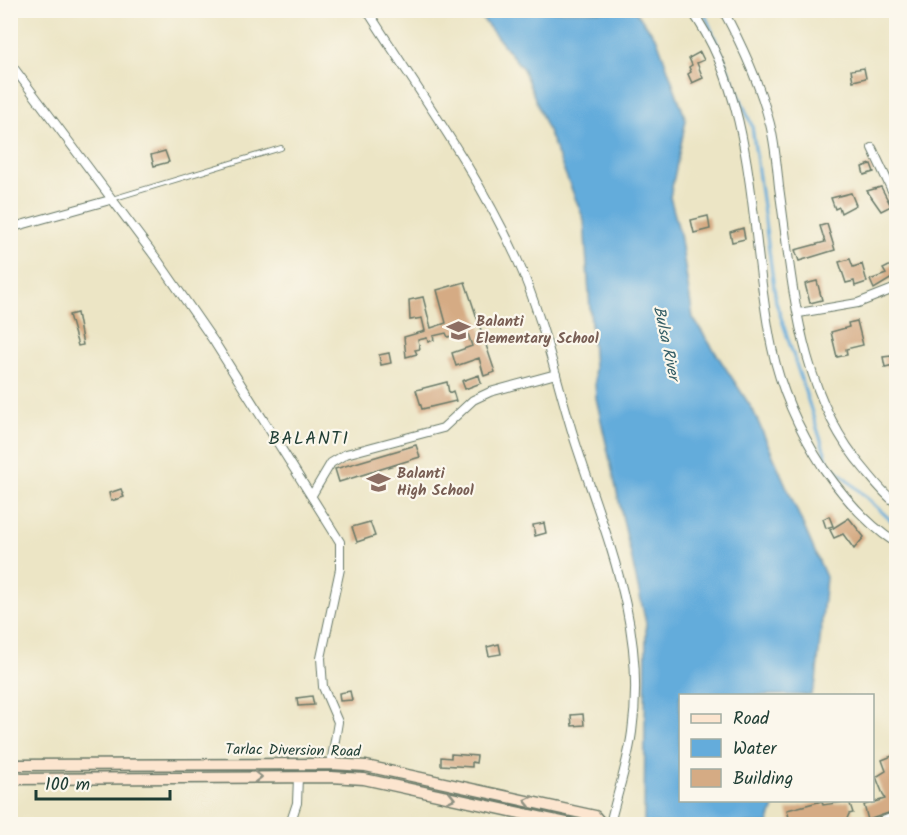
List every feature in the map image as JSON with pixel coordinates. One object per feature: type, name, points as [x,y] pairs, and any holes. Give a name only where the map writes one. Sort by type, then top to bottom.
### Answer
[{"type":"main road","points":[[298,764],[298,777]]},
{"type":"main road","name":"Tarlac Diversion Road","points":[[10,765],[332,764],[399,773],[595,816],[602,825]]},
{"type":"main road","points":[[331,777],[332,764]]},
{"type":"main road","name":"Tarlac Diversion Road","points":[[10,779],[331,777],[396,786],[571,825]]},
{"type":"street","points":[[367,10],[493,210],[529,289],[617,563],[628,606],[634,705],[632,733],[610,825]]},
{"type":"street","points":[[691,10],[719,61],[736,115],[747,168],[756,249],[772,350],[801,433],[837,488],[882,534],[897,543]]},
{"type":"street","points":[[723,10],[750,64],[771,126],[789,265],[811,371],[820,396],[847,450],[887,496],[897,503]]},
{"type":"street","points":[[10,63],[110,200],[159,262],[208,334],[336,535],[341,555],[321,658],[323,687],[338,722],[332,764]]},
{"type":"street","points":[[872,147],[897,199]]},
{"type":"street","points":[[10,228],[110,200]]},
{"type":"street","points":[[799,313],[858,303],[897,288]]},
{"type":"street","points":[[312,495],[331,464],[346,454],[443,428],[473,400],[490,392],[556,374]]},
{"type":"street","points":[[290,825],[297,803],[298,777]]},
{"type":"street","points":[[875,825],[897,816]]},
{"type":"lane","points":[[110,200],[281,148]]},
{"type":"water","name":"Bulsa River","points":[[476,11],[635,11],[657,39],[686,120],[670,197],[680,234],[693,318],[753,410],[826,577],[816,682],[811,694],[679,694],[679,802],[776,802],[768,824],[644,824],[646,623],[596,398],[584,220],[523,69]]},
{"type":"building","points":[[700,52],[704,60],[697,63],[703,78],[692,83],[688,74],[691,72],[689,67],[692,65],[689,58]]},
{"type":"building","points":[[864,68],[866,78],[853,81],[851,70]]},
{"type":"building","points":[[165,151],[169,162],[154,166],[151,155]]},
{"type":"building","points":[[871,164],[874,172],[864,175],[862,167]]},
{"type":"building","points":[[881,187],[891,206],[881,211],[867,191]]},
{"type":"building","points":[[851,193],[856,205],[841,213],[839,207],[835,209],[831,198]]},
{"type":"building","points":[[708,216],[710,229],[694,233],[691,220]]},
{"type":"building","points":[[827,224],[835,250],[799,261],[795,250],[825,242],[820,226]]},
{"type":"building","points":[[743,228],[745,239],[732,242],[730,232]]},
{"type":"building","points":[[850,259],[853,267],[862,264],[867,282],[855,286],[854,281],[846,283],[839,262]]},
{"type":"building","points":[[897,262],[897,275],[874,289],[870,280],[886,274],[883,269]]},
{"type":"building","points":[[817,281],[822,300],[810,303],[805,284]]},
{"type":"building","points":[[465,282],[495,372],[484,376],[479,358],[456,366],[452,353],[472,346],[467,331],[448,337],[446,333],[433,336],[434,340],[428,342],[427,338],[418,340],[420,349],[415,350],[417,354],[406,357],[404,337],[425,331],[422,318],[410,320],[409,300],[423,297],[431,328],[446,323],[437,290]]},
{"type":"building","points":[[77,313],[83,345],[78,346],[69,315]]},
{"type":"building","points":[[857,321],[863,345],[846,349],[847,355],[837,357],[831,332],[849,327],[848,323]]},
{"type":"building","points":[[389,353],[391,363],[381,365],[379,355]]},
{"type":"building","points":[[891,356],[894,365],[885,367],[883,357]]},
{"type":"building","points":[[479,375],[481,383],[465,389],[462,381]]},
{"type":"building","points":[[447,382],[449,393],[453,391],[456,401],[422,409],[416,390]]},
{"type":"building","points":[[416,445],[420,457],[339,482],[335,469]]},
{"type":"building","points":[[121,489],[124,497],[111,501],[109,493]]},
{"type":"building","points":[[829,516],[833,526],[826,528],[823,519]]},
{"type":"building","points":[[849,518],[864,537],[854,549],[843,534],[834,538],[830,530]]},
{"type":"building","points":[[370,522],[375,536],[357,542],[352,527]]},
{"type":"building","points":[[544,523],[546,533],[535,536],[533,525]]},
{"type":"building","points":[[499,644],[501,654],[489,656],[487,647]]},
{"type":"building","points":[[350,691],[352,700],[340,701],[339,693]]},
{"type":"building","points":[[312,696],[314,705],[298,706],[297,698]]},
{"type":"building","points":[[583,714],[584,725],[572,726],[571,715]]},
{"type":"building","points":[[451,754],[477,756],[476,763],[472,762],[472,767],[441,765],[441,757],[451,758]]},
{"type":"building","points":[[897,754],[897,810],[868,820],[864,805],[885,799],[876,777],[886,771],[882,760]]},
{"type":"building","points":[[818,802],[822,802],[823,805],[849,802],[853,813],[849,814],[846,821],[829,825],[795,825],[794,820],[790,821],[787,810]]},
{"type":"waterway","points":[[703,10],[752,126],[776,302],[828,462],[896,525]]},
{"type":"place","name":"Balanti Elementary School","points":[[458,331]]},
{"type":"place","name":"Balanti High School","points":[[379,483]]},
{"type":"district","name":"BALANTI","points":[[309,439]]}]
